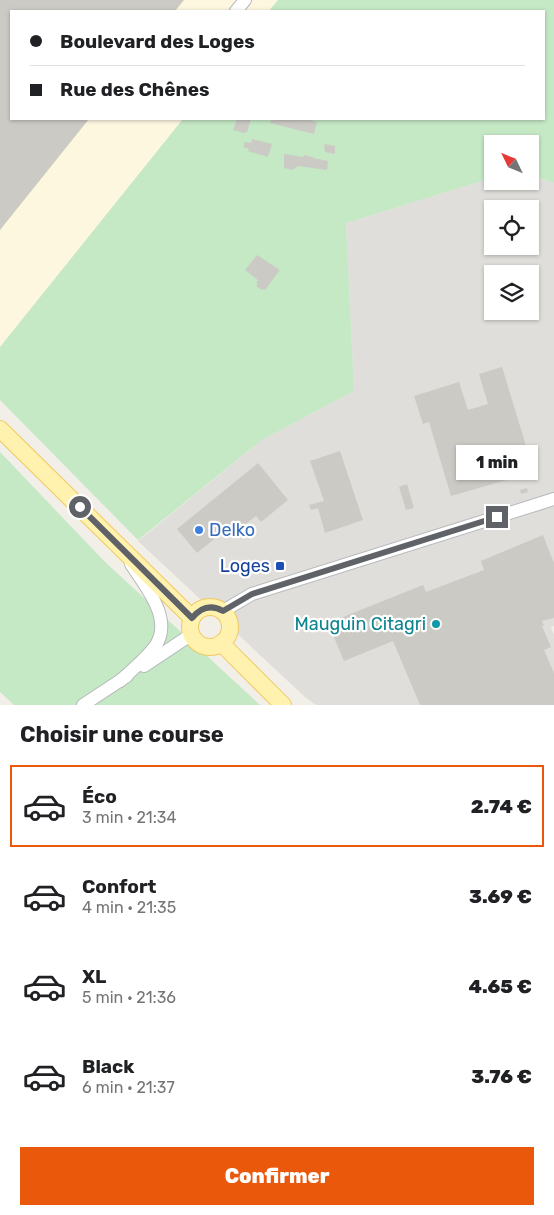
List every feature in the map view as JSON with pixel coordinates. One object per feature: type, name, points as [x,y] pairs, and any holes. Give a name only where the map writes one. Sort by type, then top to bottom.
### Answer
[{"type":"main road","points":[[0,429],[192,618]]},
{"type":"main road","points":[[206,607],[218,608],[223,611],[230,622],[230,628],[225,639],[221,643],[208,646],[196,640],[192,634],[192,618],[201,609],[206,607]]},
{"type":"main road","points":[[221,643],[283,705]]},
{"type":"street","points":[[237,10],[245,0]]},
{"type":"street","points":[[223,611],[252,594],[554,499]]},
{"type":"street","points":[[120,547],[155,603],[162,622],[161,633],[155,646],[120,681]]},
{"type":"street","points":[[83,705],[192,634]]},
{"type":"shaded area","points":[[0,0],[278,0],[270,10],[10,10],[10,120],[182,120],[0,347]]},
{"type":"shaded area","points":[[539,178],[554,183],[554,626],[551,627],[554,635],[554,705],[316,705],[306,698],[138,541],[262,440],[354,391],[346,223],[484,180],[484,190],[539,190]]},
{"type":"green space","points":[[278,0],[554,0],[554,183],[539,178],[539,135],[484,135],[484,180],[346,223],[354,391],[262,440],[138,540],[0,400],[0,347],[182,120],[545,120],[545,10],[270,10]]},
{"type":"green space","points":[[0,452],[105,562],[260,705],[14,705],[0,692]]},
{"type":"building","points":[[0,0],[184,0],[176,10],[10,10],[10,120],[88,120],[0,230]]},
{"type":"building","points":[[237,120],[251,120],[247,132],[233,130]]},
{"type":"building","points":[[271,120],[310,120],[317,122],[314,134],[270,123]]},
{"type":"building","points":[[252,139],[272,144],[268,157],[248,151],[249,149],[243,147],[245,142],[251,143]]},
{"type":"building","points":[[324,144],[335,146],[335,154],[325,152]]},
{"type":"building","points":[[284,154],[303,157],[304,155],[328,161],[327,170],[298,166],[293,170],[284,168]]},
{"type":"building","points":[[257,255],[280,270],[265,290],[256,286],[258,280],[245,270]]},
{"type":"building","points":[[502,367],[534,472],[451,496],[429,422],[423,424],[414,396],[459,382],[468,410],[488,404],[479,374]]},
{"type":"building","points":[[340,451],[363,520],[325,533],[318,508],[311,510],[309,505],[324,501],[310,461]]},
{"type":"building","points":[[258,463],[288,500],[261,522],[256,516],[229,537],[224,531],[197,553],[177,529]]},
{"type":"building","points":[[407,484],[414,508],[406,510],[399,487]]},
{"type":"building","points":[[527,488],[528,492],[521,494],[520,490]]},
{"type":"building","name":"Mauguin Citagri","points":[[543,535],[554,563],[554,618],[542,621],[544,626],[542,626],[551,647],[544,650],[554,673],[554,705],[420,705],[393,641],[344,661],[328,623],[423,585],[426,592],[484,570],[481,561]]},
{"type":"place","name":"Delko","points":[[199,530]]},
{"type":"place","name":"Loges","points":[[280,566]]},
{"type":"place","name":"Mauguin Citagri","points":[[436,624]]},
{"type":"route","points":[[80,507],[192,618],[201,609],[206,607],[218,608],[223,611],[252,594],[497,517]]}]
